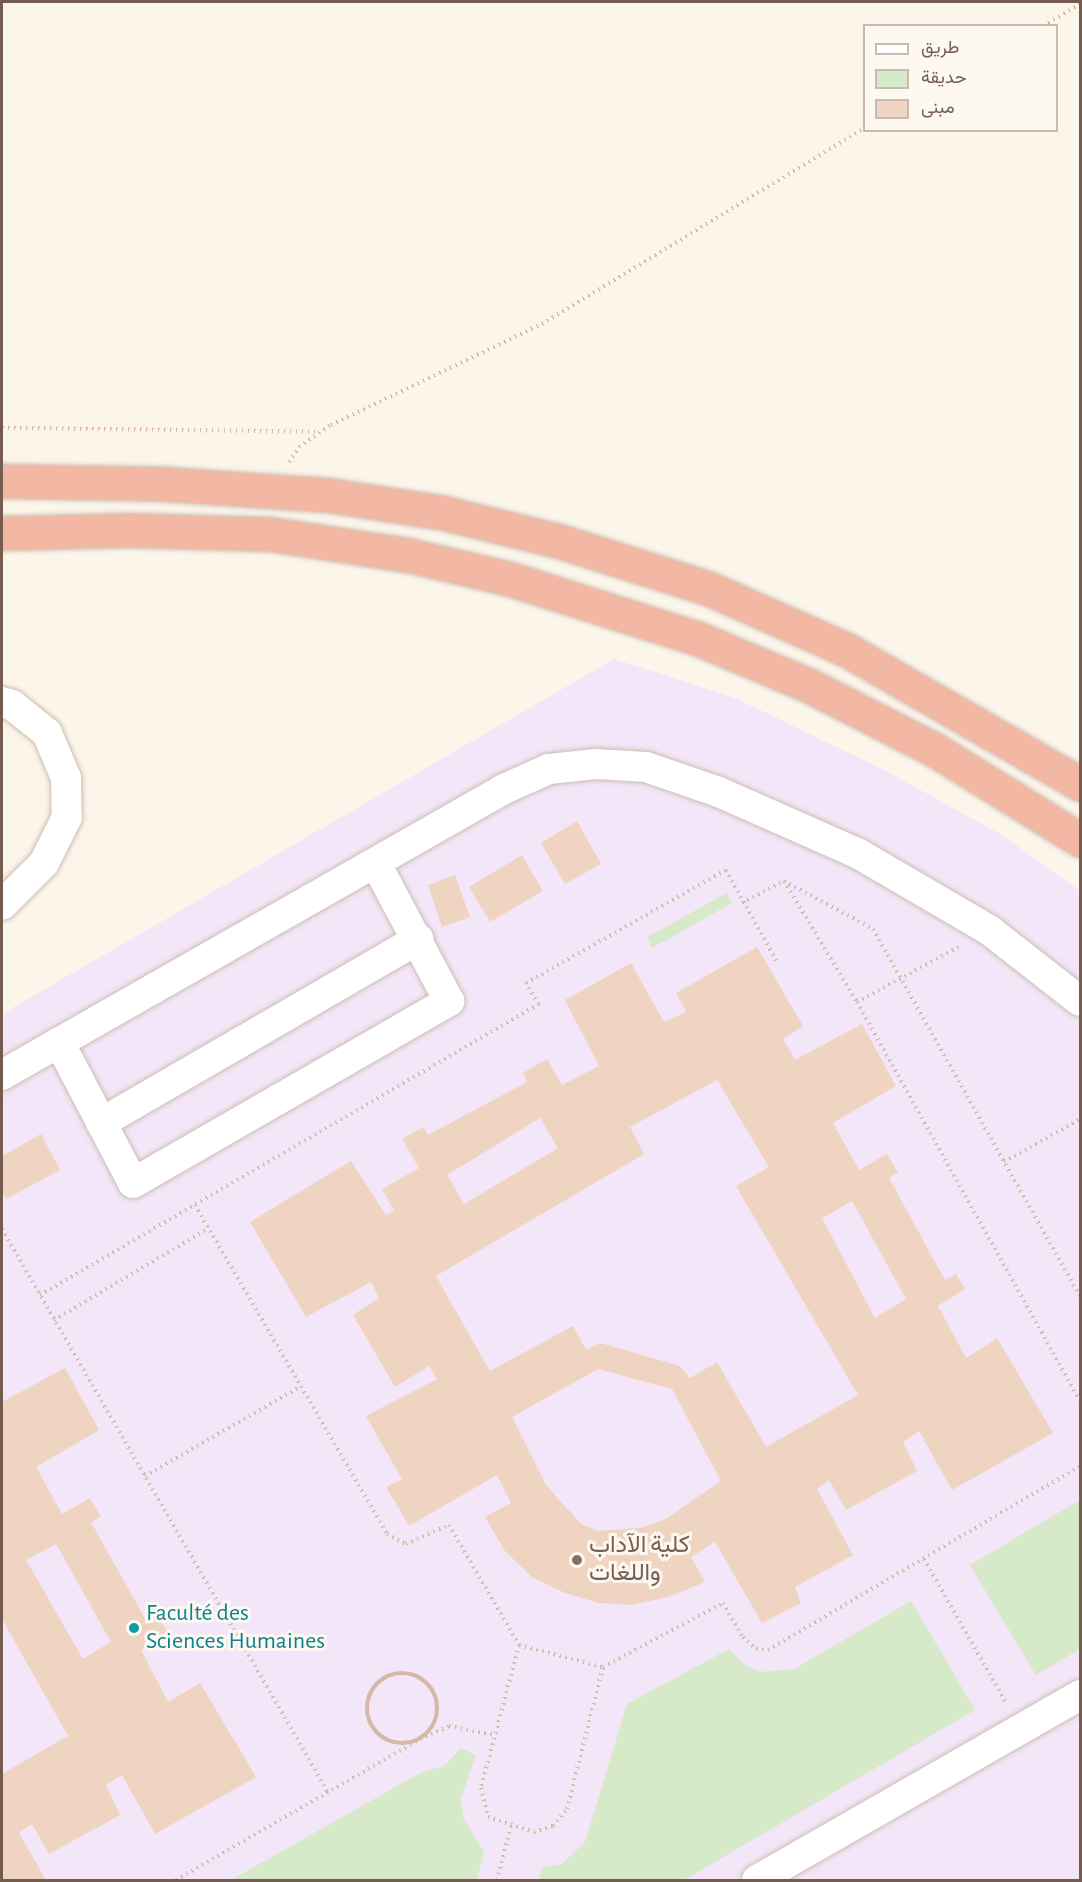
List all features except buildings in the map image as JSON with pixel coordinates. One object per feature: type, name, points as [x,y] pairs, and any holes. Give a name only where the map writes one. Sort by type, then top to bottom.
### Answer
[{"type":"highway","points":[[2,482],[166,484],[278,492],[444,513],[559,541],[710,588],[847,650],[1080,784]]},
{"type":"highway","points":[[2,532],[129,530],[270,534],[408,555],[510,579],[699,639],[808,686],[935,750],[1035,809],[1080,840]]},
{"type":"lane","points":[[2,702],[12,705],[47,733],[66,778],[67,817],[44,863],[2,905]]},
{"type":"lane","points":[[2,1075],[504,789],[549,768],[596,764],[646,767],[719,792],[859,854],[989,930],[1080,1001]]},
{"type":"lane","points":[[59,1042],[133,1182],[449,1001],[375,862]]},
{"type":"lane","points":[[101,1123],[418,939]]},
{"type":"lane","points":[[757,1881],[1080,1695]]},
{"type":"path","points":[[1046,24],[1080,4]]},
{"type":"path","points":[[278,492],[289,460],[299,447],[320,432],[542,324],[863,129]]},
{"type":"path","points":[[2,428],[320,432]]},
{"type":"path","points":[[40,1295],[539,1004],[526,984],[726,870],[742,903],[777,962]]},
{"type":"path","points":[[742,903],[784,881]]},
{"type":"path","points":[[784,881],[873,929],[1080,1296]]},
{"type":"path","points":[[784,881],[857,1002],[1080,1401]]},
{"type":"path","points":[[857,1002],[989,930]]},
{"type":"path","points":[[1004,1162],[1080,1119]]},
{"type":"path","points":[[195,1205],[387,1534],[406,1544],[449,1525],[519,1645],[603,1667],[723,1603],[743,1637],[756,1649],[768,1650],[1080,1467]]},
{"type":"path","points":[[2,1228],[329,1794]]},
{"type":"path","points":[[54,1320],[209,1228]]},
{"type":"path","points":[[145,1476],[301,1387]]},
{"type":"path","points":[[924,1559],[1022,1729]]},
{"type":"path","points":[[519,1645],[480,1788],[482,1804],[488,1817],[534,1832],[554,1826],[567,1809],[603,1667]]},
{"type":"path","points":[[400,1673],[412,1675],[432,1689],[436,1701],[435,1720],[420,1739],[392,1742],[373,1728],[366,1709],[369,1696],[384,1678],[400,1673]]},
{"type":"path","points":[[176,1881],[420,1739],[449,1726],[495,1735]]},
{"type":"path","points":[[497,1881],[511,1825]]},
{"type":"shaded area","points":[[614,659],[735,698],[884,770],[1000,834],[1080,891],[1080,1880],[2,1880],[2,1014]]},
{"type":"green space","points":[[727,893],[732,903],[652,948],[647,937]]},
{"type":"green space","points":[[1080,1500],[1080,1649],[1036,1675],[970,1565]]},
{"type":"green space","points":[[911,1601],[975,1710],[684,1880],[539,1880],[542,1868],[562,1864],[585,1842],[627,1704],[729,1649],[741,1662],[759,1672],[794,1669]]},
{"type":"green space","points":[[461,1748],[476,1755],[460,1801],[464,1819],[484,1852],[477,1880],[231,1880],[422,1772],[444,1766]]},
{"type":"place","name":"كلية الآداب واللغات","points":[[577,1560]]},
{"type":"place","name":"Faculté des Sciences Humaines","points":[[134,1628]]}]
